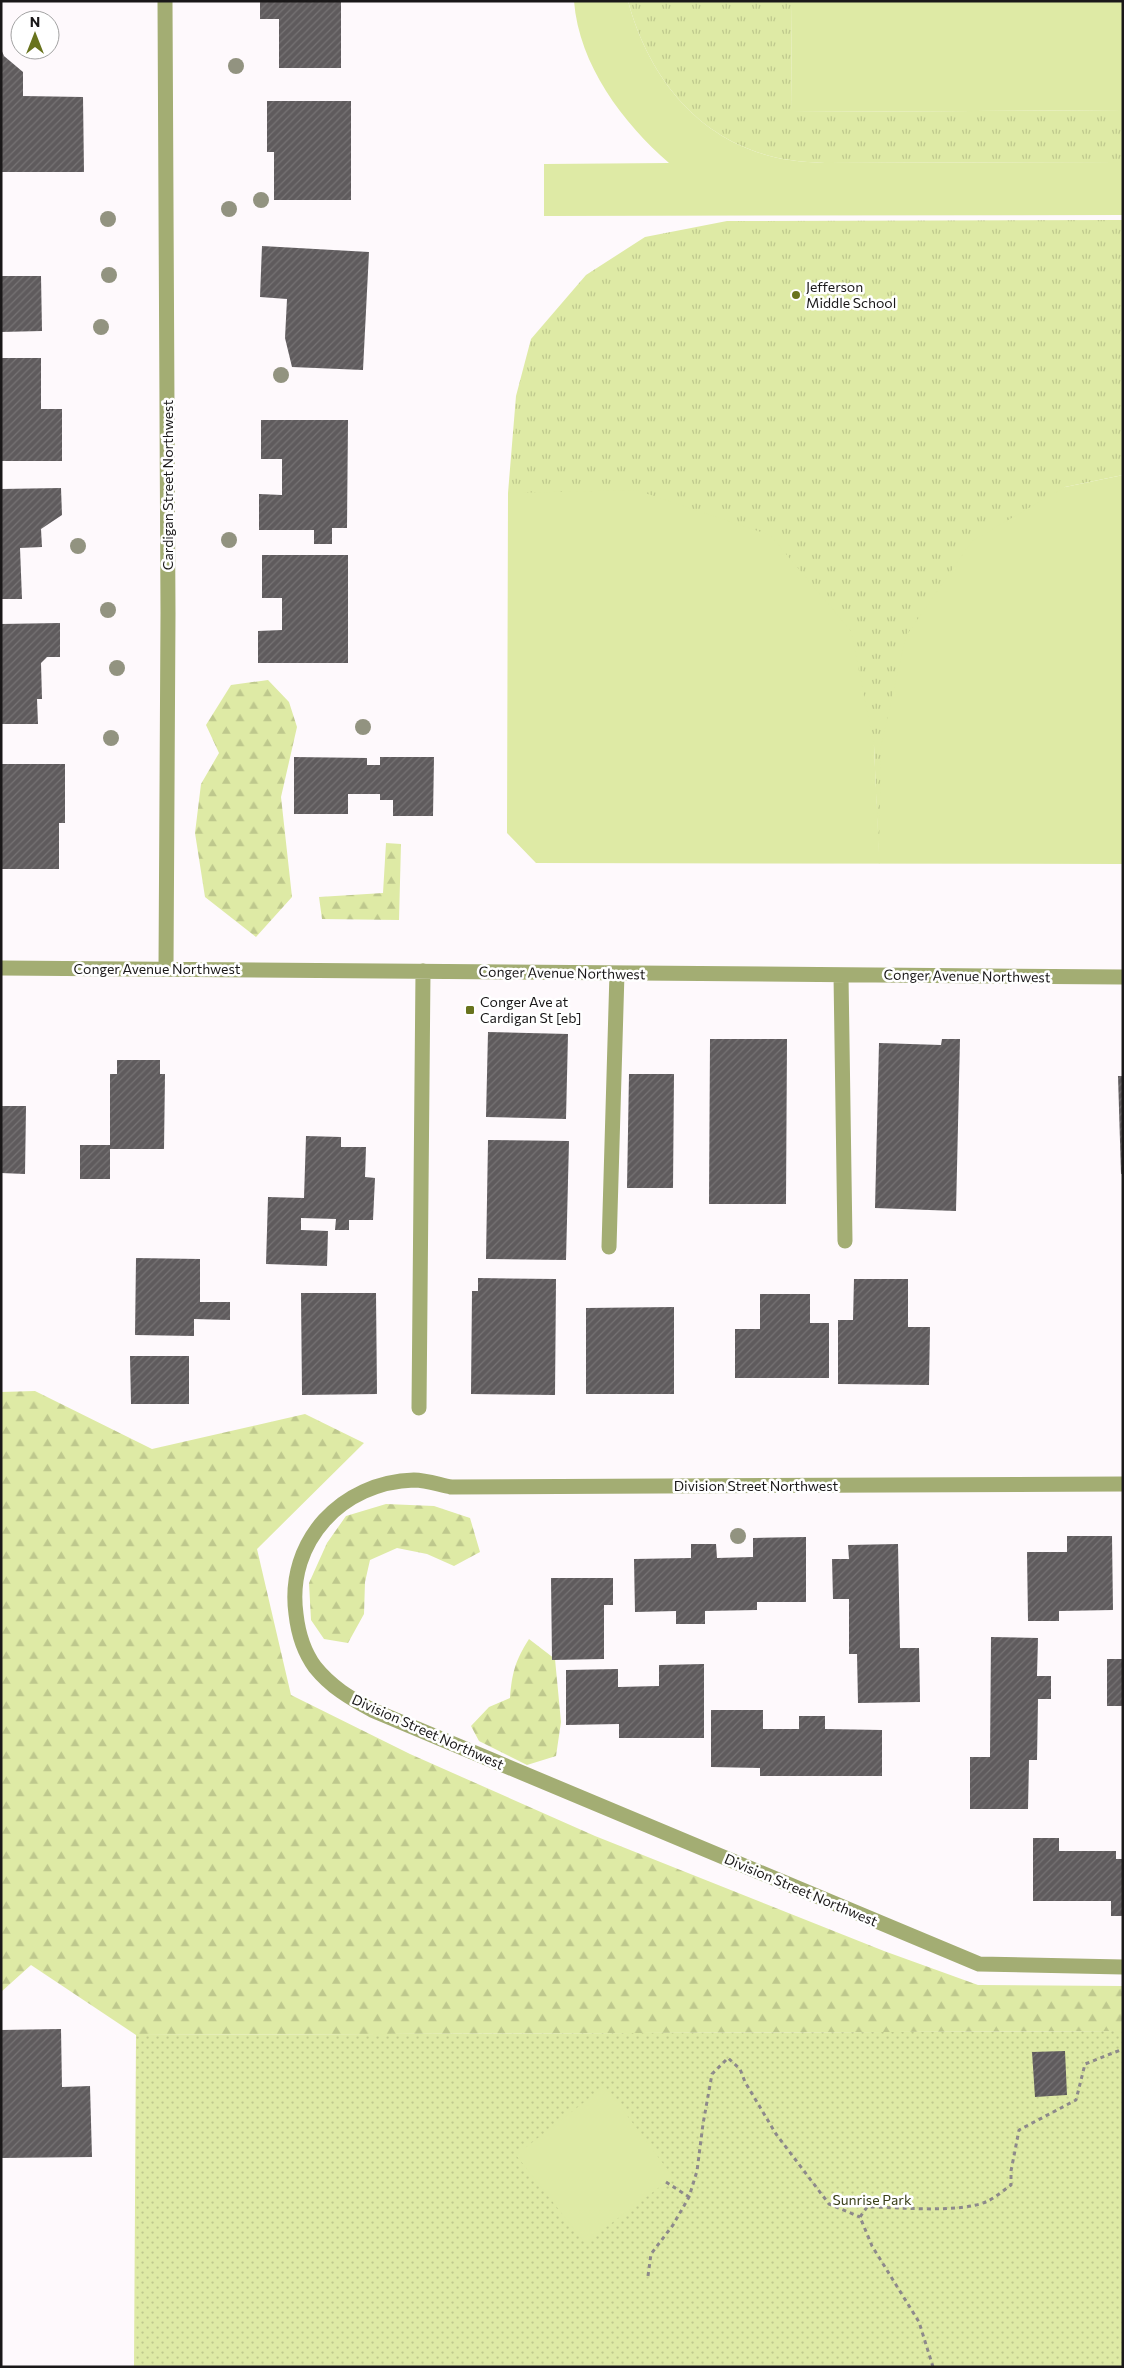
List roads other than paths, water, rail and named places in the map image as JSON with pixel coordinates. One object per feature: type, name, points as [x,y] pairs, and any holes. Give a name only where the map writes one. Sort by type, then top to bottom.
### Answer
[{"type":"street","name":"Cardigan Street Northwest","points":[[165,1],[168,603],[166,969]]},
{"type":"street","name":"Conger Avenue Northwest","points":[[1,968],[1123,977]]},
{"type":"street","points":[[418,1408],[423,971]]},
{"type":"street","points":[[609,1247],[617,973]]},
{"type":"street","points":[[840,975],[845,1241]]},
{"type":"street","name":"Division Street Northwest","points":[[1123,1484],[451,1487],[415,1480],[397,1482],[378,1485],[345,1501],[318,1527],[300,1559],[293,1596],[298,1632],[314,1666],[340,1693],[372,1710],[979,1964],[1123,1967]]},
{"type":"place","name":"Jefferson Middle School","points":[[796,295]]},
{"type":"place","name":"Conger Ave at Cardigan St [eb]","points":[[470,1010]]},
{"type":"park label","name":"Sunrise Park","points":[[872,2200]]}]
